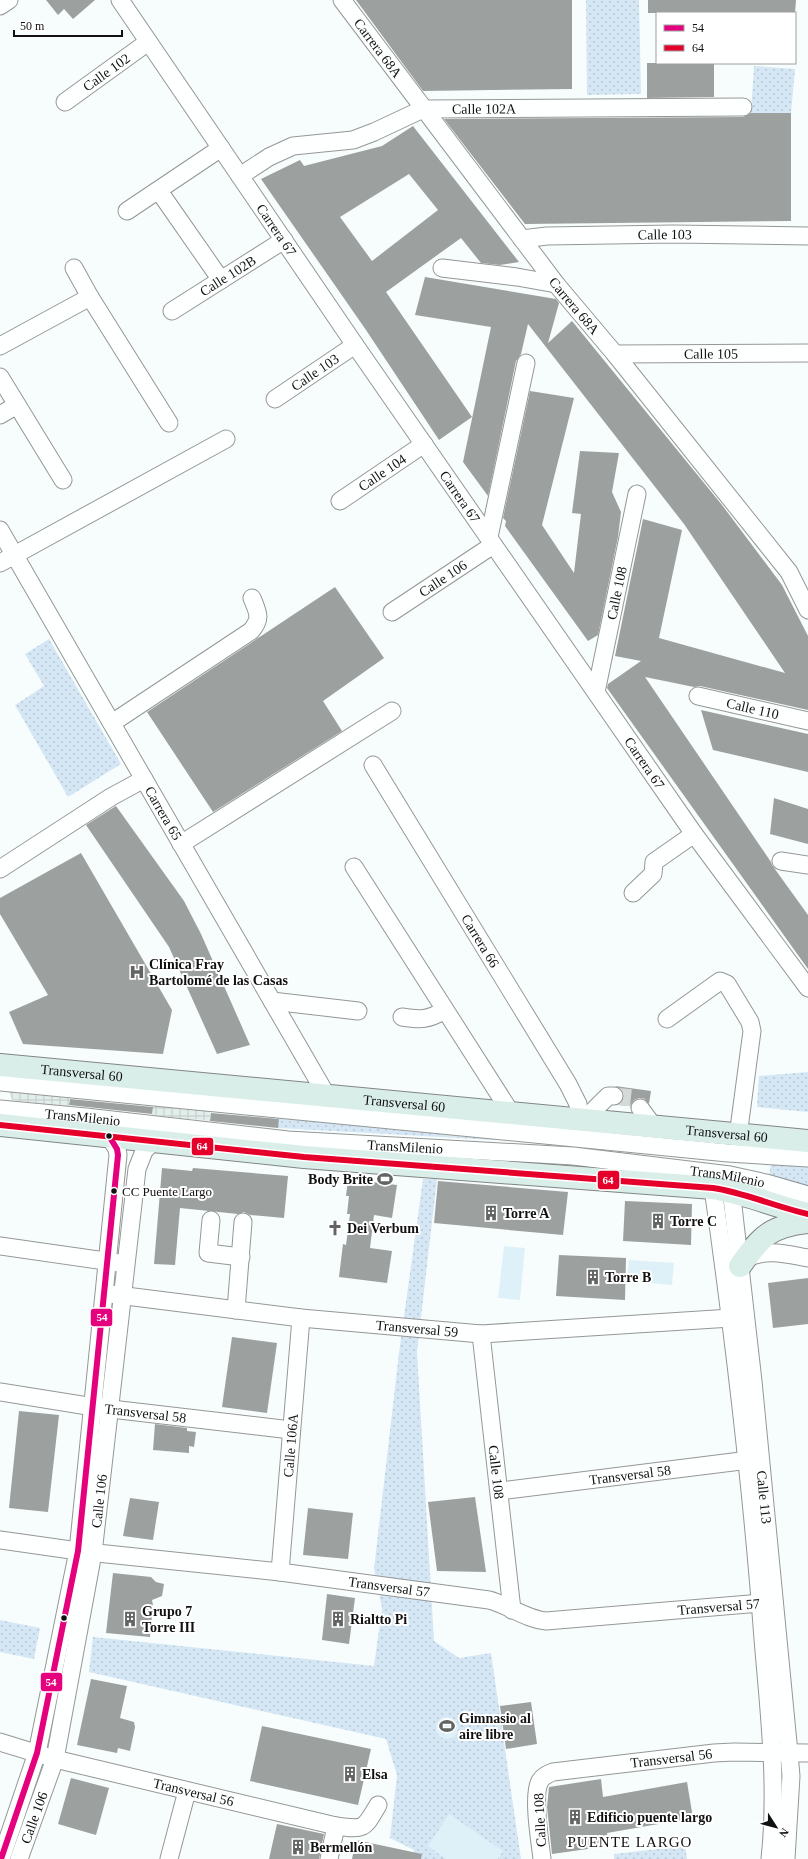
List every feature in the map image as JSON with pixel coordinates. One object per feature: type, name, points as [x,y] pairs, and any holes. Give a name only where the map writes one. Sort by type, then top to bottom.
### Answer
[{"type":"main road","name":"Transversal 60","points":[[0,1065],[511,1112],[654,1127],[731,1141],[808,1142]]},
{"type":"main road","points":[[3,1115],[109,1136],[304,1157],[725,1185],[787,1209],[808,1214]]},
{"type":"main road","points":[[742,1262],[757,1243],[778,1228],[791,1224],[808,1222]]},
{"type":"street","points":[[0,6],[9,0]]},
{"type":"street","name":"Carrera 67","points":[[120,0],[355,345],[491,541],[570,664],[596,692],[694,834],[808,988]]},
{"type":"street","name":"Carrera 68A","points":[[342,0],[556,284],[615,354],[789,572],[808,610]]},
{"type":"street","name":"Calle 102","points":[[65,102],[148,42]]},
{"type":"street","name":"Calle 102A","points":[[240,176],[269,157],[293,146],[353,140],[423,109],[743,107]]},
{"type":"street","points":[[127,211],[159,191],[221,148]]},
{"type":"street","points":[[159,191],[221,280]]},
{"type":"street","name":"Calle 103","points":[[522,239],[547,236],[673,234],[808,236]]},
{"type":"street","name":"Calle 102B","points":[[172,311],[284,240]]},
{"type":"street","points":[[74,268],[168,423]]},
{"type":"street","points":[[442,268],[517,277],[556,284]]},
{"type":"street","points":[[0,346],[90,296]]},
{"type":"street","name":"Calle 103","points":[[275,399],[355,345]]},
{"type":"street","name":"Calle 105","points":[[615,354],[808,353]]},
{"type":"street","points":[[491,541],[526,363]]},
{"type":"street","points":[[2,384],[17,405],[62,480]]},
{"type":"street","points":[[0,415],[17,405]]},
{"type":"street","points":[[7,559],[226,439]]},
{"type":"street","name":"Calle 104","points":[[340,501],[424,444]]},
{"type":"street","name":"Calle 108","points":[[596,692],[637,494]]},
{"type":"street","name":"Carrera 65","points":[[0,530],[7,559],[47,624],[112,723],[136,773],[181,844],[327,1096]]},
{"type":"street","name":"Calle 106","points":[[392,612],[491,541]]},
{"type":"street","points":[[112,723],[251,632],[258,624],[258,613],[252,598]]},
{"type":"street","name":"Calle 110","points":[[698,696],[808,721]]},
{"type":"street","points":[[181,844],[392,711]]},
{"type":"street","name":"Carrera 66","points":[[373,765],[571,1088],[578,1104],[582,1120]]},
{"type":"street","points":[[0,869],[111,797],[136,773]]},
{"type":"street","points":[[633,893],[653,874],[654,862],[694,834]]},
{"type":"street","points":[[782,861],[808,865]]},
{"type":"street","points":[[354,867],[511,1112]]},
{"type":"street","name":"Calle 113","points":[[667,1019],[720,981],[727,984],[750,1022],[752,1031],[731,1141],[725,1185],[731,1318],[753,1459]]},
{"type":"street","points":[[272,1001],[358,1011]]},
{"type":"street","points":[[402,1017],[424,1020],[432,1018],[445,1010]]},
{"type":"street","name":"TransMilenio","points":[[0,1082],[731,1141],[808,1158]]},
{"type":"street","points":[[582,1120],[608,1096],[614,1096]]},
{"type":"street","points":[[640,1108],[654,1127]]},
{"type":"street","name":"TransMilenio","points":[[3,1115],[86,1117],[288,1140],[573,1156],[725,1185],[766,1183],[808,1195]]},
{"type":"street","name":"Calle 106","points":[[19,1859],[55,1759],[85,1552],[102,1408],[113,1295],[108,1262],[118,1155],[117,1148],[109,1136]]},
{"type":"street","name":"Calle 106","points":[[113,1295],[125,1264],[137,1169],[144,1151],[154,1140]]},
{"type":"street","name":"Calle 113","points":[[725,1185],[742,1262],[753,1459],[768,1603],[789,1753],[791,1776],[786,1859]]},
{"type":"street","points":[[211,1220],[208,1252],[241,1257]]},
{"type":"street","points":[[236,1310],[243,1222]]},
{"type":"street","points":[[0,1246],[125,1264]]},
{"type":"street","points":[[742,1262],[753,1255],[773,1251],[808,1258]]},
{"type":"street","name":"Transversal 59","points":[[113,1295],[301,1318],[481,1334],[731,1318]]},
{"type":"street","name":"Calle 106A","points":[[280,1572],[301,1318]]},
{"type":"street","name":"Calle 108","points":[[481,1334],[500,1492],[512,1610]]},
{"type":"street","name":"Transversal 58","points":[[0,1392],[102,1408],[291,1430]]},
{"type":"street","name":"Transversal 58","points":[[500,1492],[753,1459]]},
{"type":"street","name":"Transversal 57","points":[[0,1540],[85,1552],[280,1572],[489,1600],[502,1604],[512,1610],[537,1620],[546,1621],[768,1603]]},
{"type":"street","name":"Calle 106","points":[[1,1859],[37,1753],[85,1552]]},
{"type":"street","name":"Calle 113","points":[[768,1603],[773,1785],[770,1859]]},
{"type":"street","name":"Transversal 56","points":[[0,1742],[55,1759],[336,1826],[356,1828],[363,1827],[368,1822],[378,1805]]},
{"type":"street","name":"Transversal 56","points":[[539,1782],[543,1777],[553,1772],[721,1752],[808,1753]]},
{"type":"street","name":"Calle 108","points":[[539,1782],[537,1795],[542,1859]]},
{"type":"street","points":[[169,1859],[187,1791]]},
{"type":"street","points":[[329,1859],[336,1826]]},
{"type":"shaded area","points":[[586,0],[639,0],[641,94],[587,95]]},
{"type":"shaded area","points":[[754,66],[795,69],[791,113],[751,113]]},
{"type":"shaded area","points":[[49,639],[121,764],[68,797],[15,705],[44,686],[25,654]]},
{"type":"shaded area","points":[[808,1072],[808,1112],[757,1107],[759,1076]]},
{"type":"shaded area","points":[[8,1088],[70,1095],[69,1107],[12,1100]]},
{"type":"shaded area","points":[[153,1104],[211,1109],[210,1121],[152,1115]]},
{"type":"shaded area","points":[[279,1117],[496,1137],[495,1140],[278,1128]]},
{"type":"shaded area","points":[[771,1164],[808,1166],[808,1187],[769,1175]]},
{"type":"shaded area","points":[[423,1179],[437,1179],[417,1352],[434,1641],[459,1658],[491,1653],[521,1859],[412,1859],[414,1850],[390,1838],[397,1775],[386,1739],[89,1672],[93,1637],[374,1666],[382,1608],[374,1569],[399,1353]]},
{"type":"shaded area","points":[[504,1246],[525,1248],[520,1300],[498,1298]]},
{"type":"shaded area","points":[[629,1260],[674,1263],[672,1285],[627,1281]]},
{"type":"shaded area","points":[[0,1620],[40,1628],[34,1659],[0,1652]]},
{"type":"shaded area","name":"Gimnasio al aire libre","points":[[447,1717],[455,1720],[458,1728],[455,1736],[447,1739],[439,1736],[436,1728],[439,1720]]},
{"type":"shaded area","points":[[449,1814],[503,1851],[498,1859],[446,1859],[428,1846]]},
{"type":"shaded area","points":[[685,1846],[687,1859],[614,1859],[614,1854]]},
{"type":"building","points":[[46,0],[95,0],[73,19],[64,9],[58,15]]},
{"type":"building","points":[[356,0],[572,0],[572,89],[423,91]]},
{"type":"building","points":[[648,0],[796,0],[795,12],[648,13]]},
{"type":"building","points":[[647,63],[714,64],[714,97],[647,98]]},
{"type":"building","points":[[751,113],[791,113],[791,221],[525,224],[444,119],[743,117]]},
{"type":"building","points":[[413,126],[519,262],[500,265],[481,263],[461,238],[386,292],[472,417],[439,440],[366,330],[261,179],[300,160],[304,166],[382,146]],"holes":[[[409,174],[438,210],[372,261],[340,217]]]},
{"type":"building","points":[[425,277],[556,299],[559,303],[548,343],[572,321],[722,505],[782,585],[808,636],[808,710],[700,686],[694,687],[645,677],[772,865],[808,915],[808,969],[607,688],[608,684],[641,661],[615,656],[643,519],[682,530],[659,638],[785,673],[684,524],[528,324],[521,354],[516,361],[488,496],[463,462],[491,327],[415,315]]},
{"type":"building","points":[[530,391],[574,398],[542,525],[574,573],[581,514],[572,513],[580,451],[619,453],[612,492],[621,512],[618,537],[598,635],[588,641],[505,526],[506,521],[503,518]]},
{"type":"building","points":[[335,587],[384,658],[323,701],[342,731],[213,812],[147,712]]},
{"type":"building","points":[[701,710],[808,734],[808,772],[713,750]]},
{"type":"building","points":[[774,798],[808,809],[808,844],[770,834]]},
{"type":"building","points":[[116,806],[184,901],[201,934],[250,1045],[217,1054],[169,947],[86,825]]},
{"type":"building","points":[[81,853],[172,1010],[163,1054],[23,1044],[9,1012],[48,995],[0,914],[0,898]]},
{"type":"building","points":[[615,1086],[651,1091],[649,1104],[644,1099],[639,1098],[634,1100],[630,1106],[618,1105],[624,1096],[622,1091]]},
{"type":"building","points":[[70,1099],[153,1107],[152,1114],[69,1105]]},
{"type":"building","points":[[211,1113],[279,1119],[278,1128],[210,1121]]},
{"type":"building","points":[[162,1168],[192,1171],[193,1168],[288,1176],[284,1218],[250,1215],[244,1212],[238,1214],[180,1208],[175,1265],[154,1264]]},
{"type":"building","points":[[348,1179],[397,1185],[392,1218],[374,1215],[370,1248],[392,1251],[387,1283],[339,1277],[343,1244],[346,1245],[350,1214],[347,1214],[349,1196],[346,1196]]},
{"type":"building","name":"Torre A","points":[[438,1181],[568,1192],[563,1235],[434,1223]]},
{"type":"building","name":"Torre C","points":[[625,1201],[692,1204],[691,1245],[623,1241]]},
{"type":"building","name":"Torre B","points":[[559,1255],[626,1258],[625,1300],[556,1296]]},
{"type":"building","points":[[808,1278],[808,1324],[773,1328],[768,1283]]},
{"type":"building","points":[[232,1337],[277,1343],[267,1413],[222,1407]]},
{"type":"building","points":[[19,1411],[59,1415],[48,1512],[9,1508]]},
{"type":"building","points":[[155,1424],[187,1428],[187,1431],[196,1432],[194,1447],[189,1446],[189,1453],[153,1450]]},
{"type":"building","points":[[475,1497],[486,1572],[437,1571],[428,1502]]},
{"type":"building","points":[[130,1498],[159,1502],[153,1540],[123,1536]]},
{"type":"building","points":[[308,1508],[353,1513],[348,1559],[303,1555]]},
{"type":"building","points":[[113,1573],[151,1577],[156,1582],[164,1584],[162,1596],[152,1600],[153,1605],[150,1637],[106,1633]]},
{"type":"building","name":"Rialtto Pi","points":[[327,1594],[355,1598],[349,1644],[322,1640]]},
{"type":"building","points":[[91,1679],[127,1686],[120,1718],[134,1722],[135,1727],[130,1751],[118,1748],[117,1753],[77,1745]]},
{"type":"building","points":[[531,1702],[537,1744],[506,1749],[500,1706]]},
{"type":"building","points":[[262,1726],[371,1749],[358,1805],[250,1781]]},
{"type":"building","points":[[71,1778],[109,1788],[96,1835],[58,1824]]},
{"type":"building","points":[[601,1779],[603,1797],[687,1782],[693,1818],[607,1833],[609,1846],[552,1854],[547,1807],[549,1787]]},
{"type":"building","name":"Bermellón","points":[[277,1824],[324,1834],[319,1859],[269,1859]]},
{"type":"building","points":[[356,1840],[422,1854],[421,1859],[352,1859]]},
{"type":"tunnel","points":[[614,1096],[634,1098],[640,1108]]},
{"type":"transit line","name":"64","points":[[0,1125],[304,1157],[713,1188],[737,1193],[808,1214]]},
{"type":"transit line","name":"54","points":[[1,1859],[37,1753],[78,1551],[118,1155],[117,1149],[109,1136]]},
{"type":"place","name":"Clínica Fray Bartolomé de las Casas","points":[[137,972]]},
{"type":"place","name":"Body Brite","points":[[385,1179]]},
{"type":"place","name":"CC Puente Largo","points":[[114,1191]]},
{"type":"place","name":"Torre A","points":[[491,1213]]},
{"type":"place","name":"Torre C","points":[[658,1221]]},
{"type":"place","name":"Dei Verbum","points":[[335,1228]]},
{"type":"place","name":"Torre B","points":[[593,1277]]},
{"type":"place","name":"Grupo 7 Torre III","points":[[130,1619]]},
{"type":"place","name":"Rialtto Pi","points":[[338,1619]]},
{"type":"place","name":"Gimnasio al aire libre","points":[[447,1726]]},
{"type":"place","name":"Elsa","points":[[350,1774]]},
{"type":"place","name":"Edificio puente largo","points":[[575,1817]]},
{"type":"place","name":"Bermellón","points":[[298,1847]]},
{"type":"district","name":"PUENTE LARGO","points":[[630,1842]]}]
